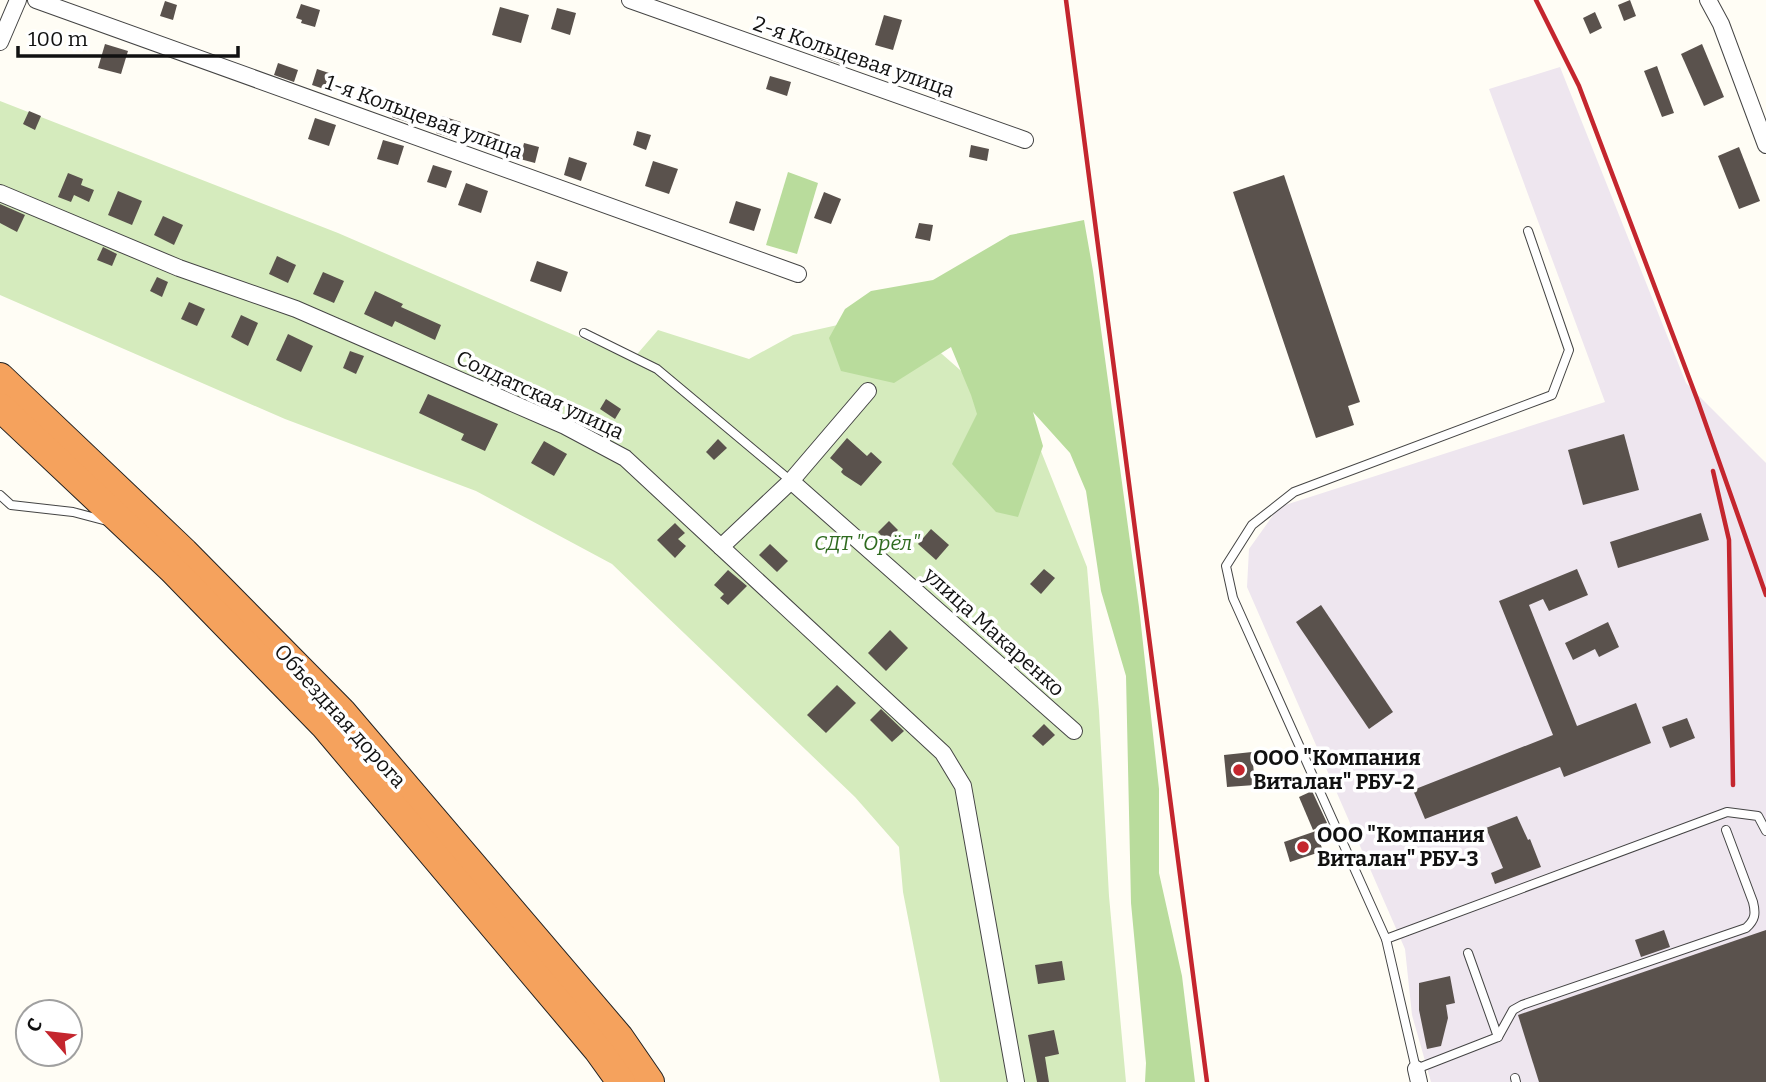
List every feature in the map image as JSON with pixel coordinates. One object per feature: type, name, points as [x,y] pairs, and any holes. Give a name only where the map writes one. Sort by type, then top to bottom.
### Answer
[{"type":"highway","name":"Объездная дорога","points":[[0,377],[184,552],[342,712],[619,1037],[650,1082]]},
{"type":"highway","name":"Объездная дорога","points":[[0,407],[173,569],[325,726],[598,1050],[621,1082]]},
{"type":"street","points":[[0,42],[18,0]]},
{"type":"street","name":"1-я Кольцевая улица","points":[[36,0],[798,274]]},
{"type":"street","name":"2-я Кольцевая улица","points":[[630,0],[1025,140]]},
{"type":"street","points":[[1708,0],[1721,24],[1766,145]]},
{"type":"street","name":"Солдатская улица","points":[[0,193],[179,268],[296,309],[565,426],[625,458],[943,753],[963,786],[1016,1082]]},
{"type":"street","points":[[721,547],[791,481],[868,391]]},
{"type":"street","name":"улица Макаренко","points":[[791,481],[1074,731]]},
{"type":"lane","points":[[1528,231],[1569,350],[1552,395],[1294,492],[1252,525],[1226,566],[1233,598],[1385,939],[1417,1076],[1498,1037],[1513,1010],[1522,1004],[1746,928],[1753,922],[1756,913],[1726,830]]},
{"type":"lane","points":[[584,333],[657,369],[791,481]]},
{"type":"lane","points":[[0,495],[11,505],[72,512],[124,523]]},
{"type":"lane","points":[[1385,939],[1727,812],[1758,816],[1766,831]]},
{"type":"lane","points":[[1468,954],[1498,1037]]},
{"type":"shaded area","points":[[1560,67],[1686,383],[1766,463],[1766,1082],[1431,1082],[1412,1015],[1405,949],[1247,587],[1249,549],[1279,507],[1605,402],[1489,89]]},
{"type":"green space","name":"СДТ \"Орёл\"","points":[[0,101],[338,233],[632,360],[658,330],[749,359],[793,335],[860,320],[900,317],[1035,436],[1087,567],[1099,711],[1109,896],[1126,1082],[940,1082],[903,892],[899,847],[855,797],[612,564],[476,491],[285,419],[0,295]]},
{"type":"green space","points":[[788,172],[818,183],[797,254],[766,245]]},
{"type":"green space","points":[[1084,220],[1139,607],[1159,789],[1159,873],[1182,976],[1195,1082],[1145,1082],[1146,1063],[1131,903],[1126,676],[1101,591],[1086,491],[1070,453],[1033,412],[1043,446],[1018,517],[996,512],[952,464],[977,414],[951,347],[894,383],[841,371],[829,338],[845,309],[871,291],[933,280],[1010,235]]},
{"type":"building","points":[[1630,0],[1636,16],[1624,21],[1618,5]]},
{"type":"building","points":[[165,1],[177,5],[173,20],[160,16]]},
{"type":"building","points":[[301,4],[320,10],[315,27],[301,23],[302,20],[296,18]]},
{"type":"building","points":[[500,7],[529,15],[521,43],[492,35]]},
{"type":"building","points":[[557,8],[576,13],[570,35],[551,29]]},
{"type":"building","points":[[1595,12],[1602,28],[1590,34],[1583,18]]},
{"type":"building","points":[[884,15],[902,20],[893,50],[875,45]]},
{"type":"building","points":[[105,44],[128,51],[121,74],[98,68]]},
{"type":"building","points":[[1702,44],[1724,97],[1704,106],[1681,54]]},
{"type":"building","points":[[817,46],[844,55],[841,64],[814,54]]},
{"type":"building","points":[[278,63],[298,70],[294,82],[274,75]]},
{"type":"building","points":[[1657,66],[1674,113],[1662,117],[1644,71]]},
{"type":"building","points":[[317,69],[335,75],[330,91],[312,85]]},
{"type":"building","points":[[770,76],[791,82],[787,96],[766,89]]},
{"type":"building","points":[[397,103],[415,110],[410,123],[392,117]]},
{"type":"building","points":[[29,111],[41,116],[35,130],[23,124]]},
{"type":"building","points":[[442,116],[461,122],[455,139],[436,133]]},
{"type":"building","points":[[315,118],[336,125],[329,146],[308,139]]},
{"type":"building","points":[[488,131],[500,135],[495,151],[482,147]]},
{"type":"building","points":[[637,131],[651,135],[646,150],[633,145]]},
{"type":"building","points":[[383,140],[404,146],[398,165],[377,159]]},
{"type":"building","points":[[524,143],[539,147],[535,163],[520,159]]},
{"type":"building","points":[[971,145],[989,149],[987,161],[969,157]]},
{"type":"building","points":[[1739,147],[1760,201],[1739,209],[1718,156]]},
{"type":"building","points":[[569,157],[587,163],[581,181],[564,175]]},
{"type":"building","points":[[653,161],[678,169],[669,194],[645,186]]},
{"type":"building","points":[[433,165],[452,171],[446,188],[427,182]]},
{"type":"building","points":[[68,173],[83,179],[81,185],[94,190],[89,202],[74,195],[71,202],[58,197]]},
{"type":"building","points":[[1284,175],[1360,402],[1348,406],[1354,425],[1316,438],[1233,192]]},
{"type":"building","points":[[466,183],[488,191],[481,213],[458,205]]},
{"type":"building","points":[[118,191],[142,201],[132,225],[108,215]]},
{"type":"building","points":[[824,192],[841,199],[831,224],[814,218]]},
{"type":"building","points":[[736,201],[761,209],[754,231],[729,223]]},
{"type":"building","points":[[0,204],[25,215],[17,232],[0,223]]},
{"type":"building","points":[[163,216],[183,225],[174,245],[154,235]]},
{"type":"building","points":[[919,223],[933,225],[930,241],[915,238]]},
{"type":"building","points":[[103,247],[117,254],[112,266],[97,260]]},
{"type":"building","points":[[277,256],[296,265],[288,283],[269,274]]},
{"type":"building","points":[[537,261],[568,272],[561,292],[530,281]]},
{"type":"building","points":[[323,272],[344,281],[334,303],[313,294]]},
{"type":"building","points":[[157,277],[168,282],[162,297],[150,291]]},
{"type":"building","points":[[375,291],[403,304],[401,307],[441,325],[435,340],[395,321],[392,327],[364,314]]},
{"type":"building","points":[[189,302],[205,309],[197,326],[181,319]]},
{"type":"building","points":[[241,315],[258,323],[248,346],[231,337]]},
{"type":"building","points":[[288,334],[313,346],[301,372],[276,360]]},
{"type":"building","points":[[350,351],[364,356],[356,374],[343,368]]},
{"type":"building","points":[[428,394],[498,424],[485,451],[461,440],[464,434],[419,413]]},
{"type":"building","points":[[606,399],[621,409],[615,419],[600,409]]},
{"type":"building","points":[[1624,434],[1639,490],[1583,505],[1568,450]]},
{"type":"building","points":[[847,438],[867,456],[871,452],[882,462],[861,486],[844,475],[841,472],[843,469],[830,458]]},
{"type":"building","points":[[718,439],[727,448],[714,460],[706,452]]},
{"type":"building","points":[[544,441],[567,454],[554,476],[531,463]]},
{"type":"building","points":[[1701,513],[1709,540],[1618,568],[1610,542]]},
{"type":"building","points":[[889,521],[898,530],[886,541],[878,532]]},
{"type":"building","points":[[675,523],[685,533],[678,539],[686,546],[675,558],[657,540]]},
{"type":"building","points":[[931,529],[949,545],[936,560],[918,544]]},
{"type":"building","points":[[770,544],[788,561],[777,572],[759,555]]},
{"type":"building","points":[[1044,569],[1055,578],[1041,594],[1030,584]]},
{"type":"building","points":[[1577,569],[1588,595],[1549,611],[1543,599],[1529,605],[1577,726],[1636,703],[1651,743],[1564,777],[1560,767],[1425,819],[1413,790],[1553,735],[1499,601]]},
{"type":"building","points":[[728,570],[747,586],[728,605],[720,598],[724,594],[714,585]]},
{"type":"building","points":[[1321,605],[1393,712],[1369,729],[1296,622]]},
{"type":"building","points":[[1608,622],[1619,647],[1599,657],[1595,649],[1573,660],[1565,643]]},
{"type":"building","points":[[890,630],[908,648],[886,671],[868,653]]},
{"type":"building","points":[[837,685],[856,703],[826,733],[807,715]]},
{"type":"building","points":[[881,709],[904,731],[892,742],[870,720]]},
{"type":"building","points":[[1687,718],[1695,738],[1670,748],[1662,727]]},
{"type":"building","points":[[1044,724],[1055,735],[1043,746],[1032,736]]},
{"type":"building","name":"ООО \"Компания Виталан\" РБУ-2","points":[[1252,752],[1255,785],[1227,787],[1224,755]]},
{"type":"building","points":[[1312,791],[1327,823],[1313,830],[1299,797]]},
{"type":"building","points":[[1517,816],[1541,867],[1495,884],[1491,873],[1503,868],[1486,828]]},
{"type":"building","name":"ООО \"Компания Виталан\" РБУ-3","points":[[1316,831],[1323,851],[1290,862],[1284,842]]},
{"type":"building","points":[[1664,930],[1670,947],[1641,957],[1635,940]]},
{"type":"building","points":[[1766,930],[1766,1082],[1539,1082],[1518,1015]]},
{"type":"building","points":[[1062,961],[1065,980],[1038,984],[1035,965]]},
{"type":"building","points":[[1450,976],[1455,1003],[1446,1005],[1448,1018],[1441,1046],[1427,1049],[1419,1010],[1419,983]]},
{"type":"building","points":[[1054,1030],[1059,1054],[1045,1057],[1049,1082],[1037,1082],[1028,1035]]},
{"type":"railway","points":[[1066,0],[1207,1082]]},
{"type":"railway","points":[[1536,0],[1579,86],[1697,399],[1766,595]]},
{"type":"railway","points":[[1713,471],[1729,540],[1733,785]]},
{"type":"place","name":"ООО \"Компания Виталан\" РБУ-2","points":[[1239,770]]},
{"type":"place","name":"ООО \"Компания Виталан\" РБУ-3","points":[[1303,847]]}]
